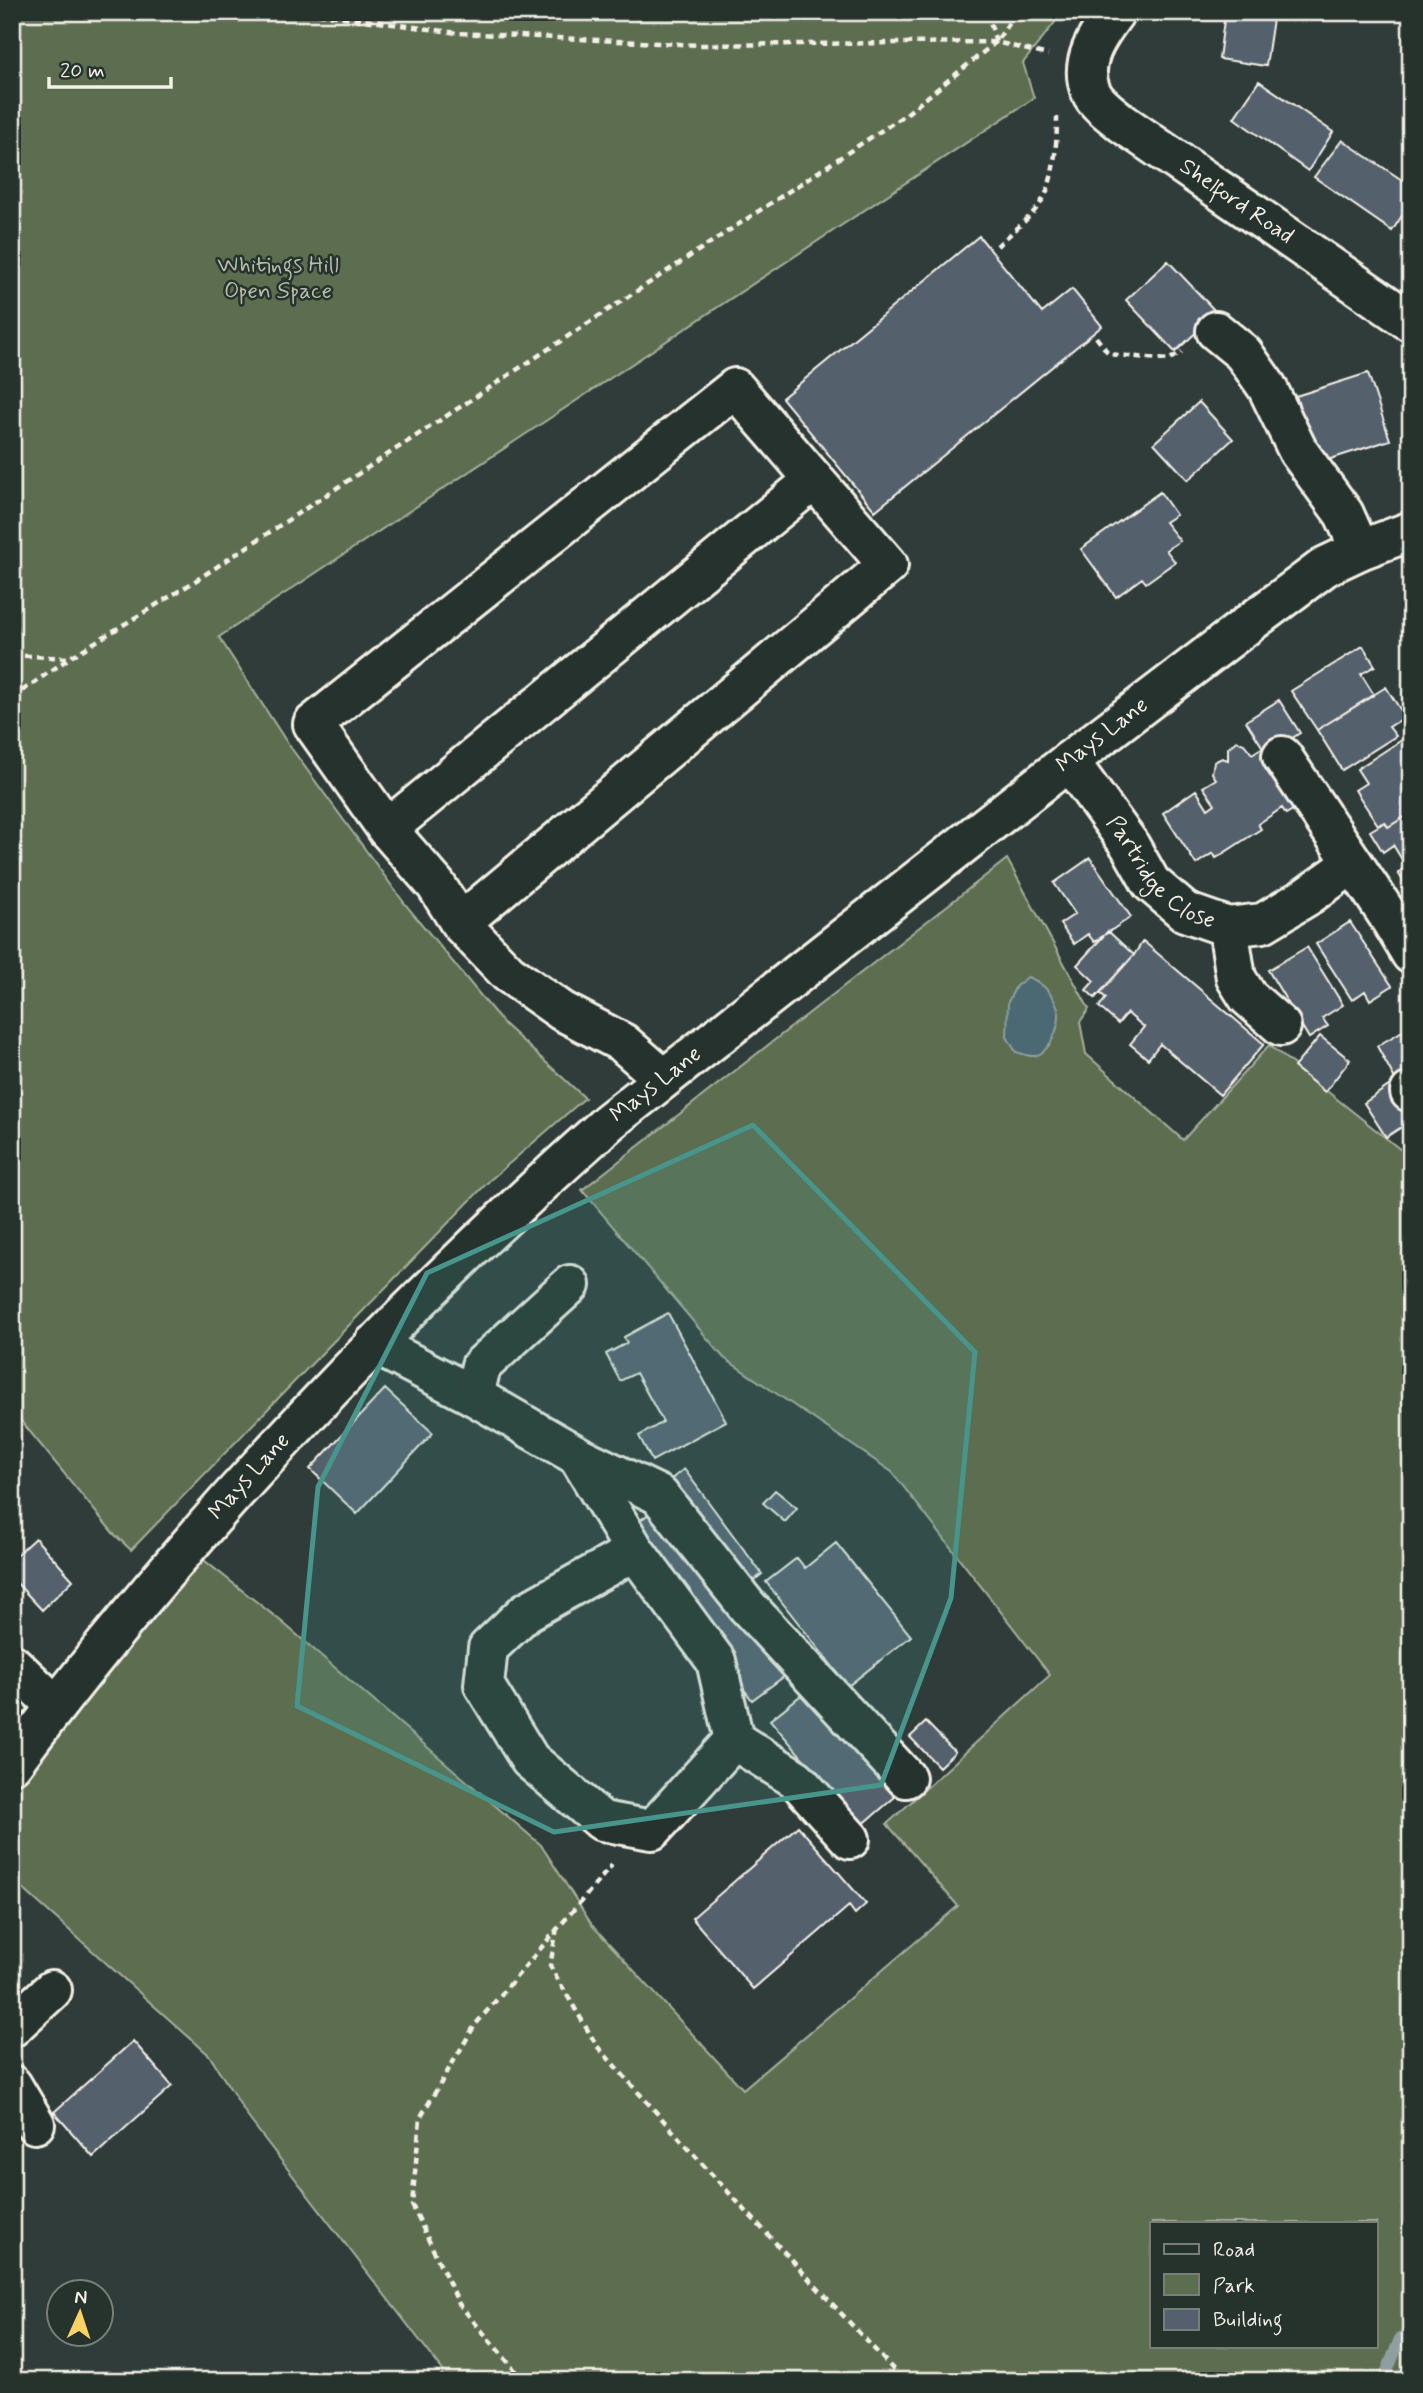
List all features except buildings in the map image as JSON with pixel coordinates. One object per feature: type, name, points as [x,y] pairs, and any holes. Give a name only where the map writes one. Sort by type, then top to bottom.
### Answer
[{"type":"street","points":[[1086,64],[1101,30],[1115,12]]},
{"type":"street","name":"Shelford Road","points":[[1086,64],[1091,92],[1099,103],[1122,123],[1411,323]]},
{"type":"street","points":[[1216,331],[1243,353],[1267,387],[1298,451],[1345,514],[1360,550]]},
{"type":"street","points":[[460,923],[888,565],[735,388],[313,724],[387,830],[436,885],[460,923],[508,973],[562,1011],[623,1043],[663,1078]]},
{"type":"street","points":[[387,830],[813,481]]},
{"type":"street","name":"Mays Lane","points":[[12,1764],[186,1546],[374,1343],[561,1165],[663,1078],[1069,761],[1316,574],[1360,550],[1411,531]]},
{"type":"street","points":[[1282,756],[1411,954]]},
{"type":"street","name":"Partridge Close","points":[[1069,761],[1129,844],[1151,883],[1185,912],[1228,927],[1264,923],[1352,864]]},
{"type":"street","points":[[1228,927],[1236,978],[1248,997],[1282,1026]]},
{"type":"street","points":[[474,1396],[481,1366],[570,1285]]},
{"type":"street","points":[[374,1343],[578,1456],[659,1495],[747,1606],[906,1778]]},
{"type":"street","points":[[578,1456],[635,1551],[716,1661],[734,1740],[796,1779],[850,1839]]},
{"type":"street","points":[[635,1551],[526,1612],[488,1648],[484,1685],[530,1760],[602,1821],[652,1830],[734,1740]]},
{"type":"street","points":[[12,1664],[56,1706]]},
{"type":"street","points":[[12,2027],[52,1990]]},
{"type":"street","points":[[12,2085],[35,2124]]},
{"type":"path","points":[[306,12],[458,33],[699,45],[996,42],[1086,64],[1057,98],[1057,138],[1048,190],[1033,211],[997,246]]},
{"type":"path","points":[[987,12],[996,42]]},
{"type":"path","points":[[12,698],[69,658],[203,575],[894,122],[996,42],[1016,12]]},
{"type":"path","points":[[1096,337],[1109,354],[1168,360],[1216,331]]},
{"type":"path","points":[[12,655],[69,658]]},
{"type":"path","points":[[524,2381],[459,2304],[412,2205],[420,2118],[475,2025],[609,1867],[652,1830]]},
{"type":"path","points":[[557,1927],[550,1966],[597,2046],[705,2167],[904,2381]]},
{"type":"highlighted area","points":[[753,1125],[975,1352],[951,1598],[881,1785],[554,1832],[297,1706],[318,1487],[427,1273]]},
{"type":"green space","name":"Whitings Hill Open Space","points":[[12,12],[1063,12],[1023,63],[1034,98],[219,637],[286,741],[405,904],[504,1024],[585,1098],[489,1181],[131,1550],[113,1533],[12,1410]]},
{"type":"green space","points":[[1007,859],[1089,1009],[1080,1022],[1086,1054],[1183,1140],[1269,1045],[1411,1158],[1411,2381],[435,2381],[444,2372],[250,2120],[209,2055],[12,1879],[12,1764],[186,1546],[282,1622],[541,1845],[592,1925],[743,2089],[958,1906],[887,1824],[1050,1675],[892,1472],[724,1358],[582,1190]]},
{"type":"water","points":[[1028,977],[1050,993],[1059,1014],[1049,1045],[1038,1055],[1032,1056],[1016,1052],[1007,1037],[1008,1002],[1016,986]]},
{"type":"waterway","points":[[1383,2381],[1400,2339],[1411,2334]]}]
